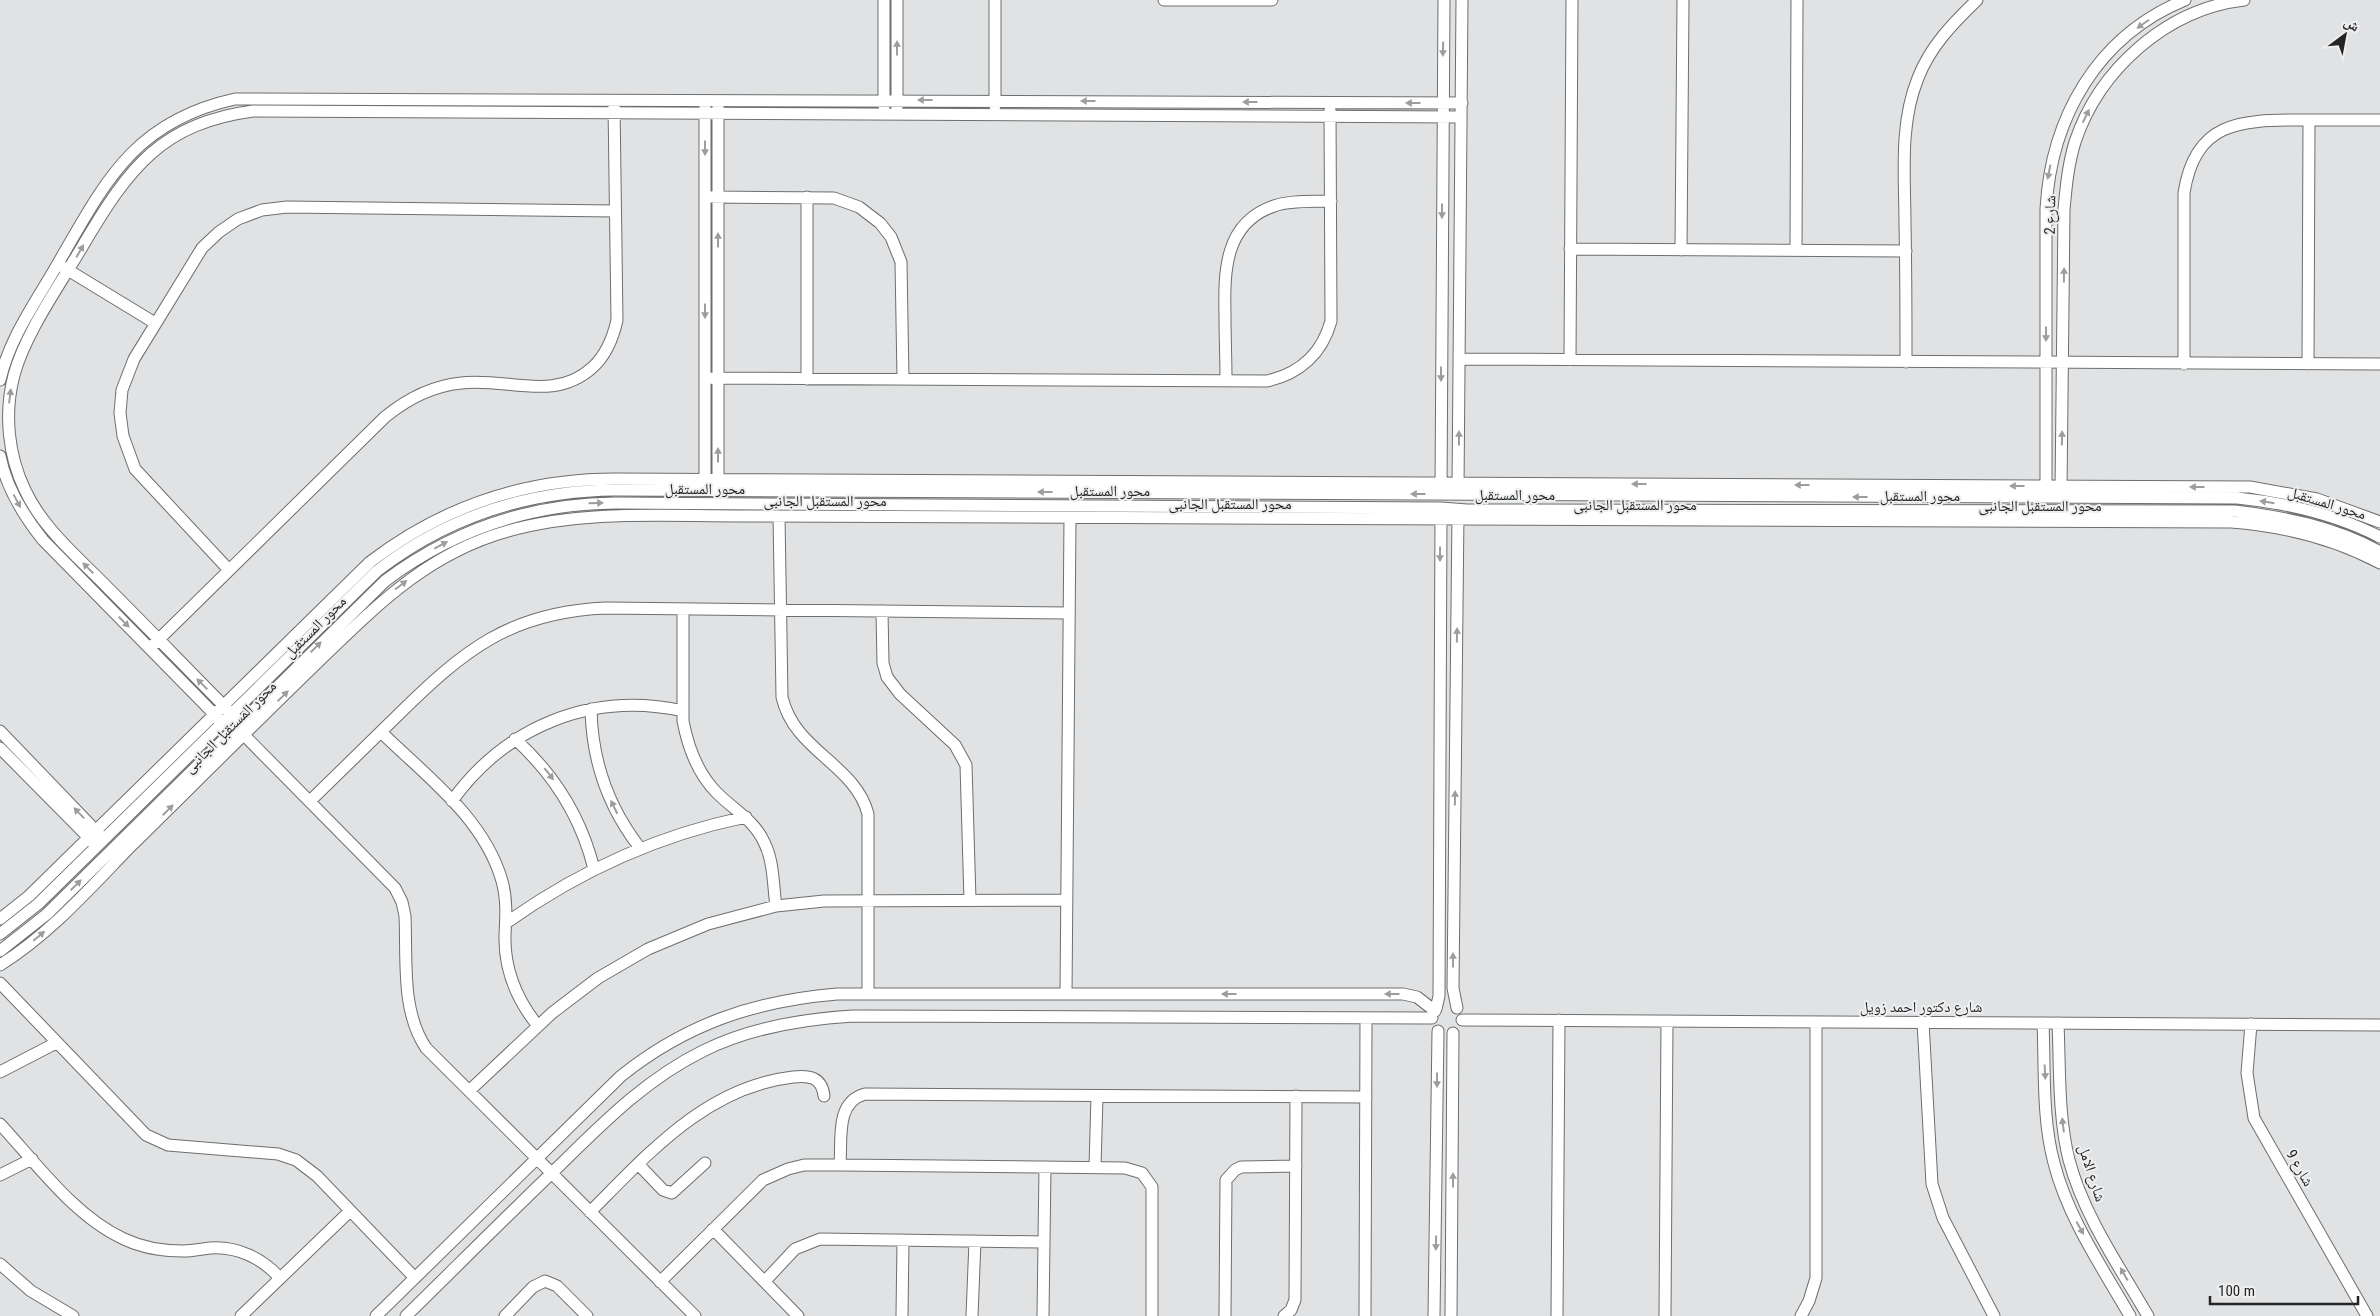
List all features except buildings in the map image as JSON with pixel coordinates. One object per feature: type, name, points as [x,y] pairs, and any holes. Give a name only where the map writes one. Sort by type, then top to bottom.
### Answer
[{"type":"street","points":[[884,0],[884,114]]},
{"type":"street","points":[[896,114],[897,0]]},
{"type":"street","points":[[994,114],[995,0]]},
{"type":"street","points":[[1164,0],[1272,0]]},
{"type":"street","points":[[1444,0],[1439,996],[1434,1013],[1433,1026],[1445,1034],[1453,1033],[1461,1026],[1462,1020],[1457,1008],[1453,988],[1462,0]]},
{"type":"street","points":[[1570,360],[1572,0]]},
{"type":"street","points":[[1681,250],[1683,0]]},
{"type":"street","points":[[1796,250],[1797,0]]},
{"type":"street","points":[[1906,362],[1905,136],[1913,92],[1931,52],[1953,23],[1976,0]]},
{"type":"street","name":"شارع 2","points":[[2046,516],[2048,182],[2053,154],[2062,125],[2083,85],[2111,51],[2145,22],[2185,0]]},
{"type":"street","name":"شارع 2","points":[[2061,517],[2066,187],[2069,164],[2083,121],[2094,101],[2121,64],[2156,34],[2196,13],[2244,0]]},
{"type":"street","points":[[0,380],[16,336],[105,183],[127,156],[169,123],[218,103],[235,99],[276,97],[1462,103]]},
{"type":"street","points":[[150,648],[385,417],[409,400],[435,388],[462,383],[552,387],[571,381],[596,364],[608,348],[617,320],[614,99]]},
{"type":"street","points":[[705,504],[706,99]]},
{"type":"street","points":[[718,99],[718,504]]},
{"type":"street","points":[[705,378],[1266,381],[1285,376],[1301,367],[1320,347],[1328,330],[1332,312],[1330,102]]},
{"type":"street","points":[[695,1316],[426,1048],[412,1022],[409,1006],[405,916],[399,895],[393,885],[310,801],[242,728],[227,709],[47,525],[24,489],[13,457],[9,424],[11,390],[15,374],[27,342],[115,191],[136,166],[175,136],[221,116],[270,110],[1462,117]]},
{"type":"street","points":[[2308,364],[2309,120]]},
{"type":"street","points":[[2184,364],[2184,193],[2187,174],[2195,156],[2208,140],[2224,129],[2242,122],[2380,120]]},
{"type":"street","points":[[705,197],[834,198],[859,207],[880,223],[895,245],[901,262],[902,379]]},
{"type":"street","points":[[807,197],[807,379]]},
{"type":"street","points":[[1226,381],[1224,278],[1228,256],[1237,236],[1250,221],[1274,206],[1331,201]]},
{"type":"street","points":[[229,570],[135,470],[126,448],[121,425],[122,390],[134,359],[195,257],[210,239],[238,219],[262,210],[287,207],[616,211]]},
{"type":"street","points":[[1570,249],[1906,250]]},
{"type":"street","points":[[57,264],[156,323]]},
{"type":"street","points":[[1460,359],[2063,364],[2380,364]]},
{"type":"street","points":[[0,456],[13,494],[31,525],[231,731]]},
{"type":"street","name":"محور المستقبل الجانبى","points":[[227,709],[364,568],[409,534],[452,512],[504,493],[559,482],[591,479],[718,485]]},
{"type":"street","name":"محور المستقبل","points":[[718,485],[1441,489]]},
{"type":"street","name":"محور المستقبل الجانبى","points":[[2061,492],[2250,487],[2317,499],[2380,522]]},
{"type":"street","name":"محور المستقبل الجانبى","points":[[1441,489],[2046,492]]},
{"type":"street","name":"محور المستقبل","points":[[2046,492],[2237,498],[2264,501],[2318,512],[2380,537]]},
{"type":"street","name":"محور المستقبل","points":[[242,728],[385,581],[422,555],[462,534],[526,512],[570,505],[718,504],[738,510],[1441,508],[1458,514]]},
{"type":"street","name":"محور المستقبل الجانبى","points":[[0,965],[56,923],[146,823],[242,728],[392,592],[427,567],[465,546],[506,531],[570,518],[738,510],[779,516],[1441,520],[1458,514],[2046,516],[2231,522],[2262,525],[2322,538],[2380,563]]},
{"type":"street","name":"محور المستقبل","points":[[2061,517],[2235,511],[2264,514],[2321,527],[2380,552]]},
{"type":"street","points":[[779,516],[782,697],[787,716],[802,737],[855,786],[866,807],[870,822],[868,994]]},
{"type":"street","points":[[1066,994],[1070,518]]},
{"type":"street","points":[[310,801],[450,665],[481,643],[515,626],[551,615],[588,609],[1069,613]]},
{"type":"street","points":[[684,609],[683,711],[686,734],[700,770],[716,791],[746,817],[760,834],[769,854],[776,906]]},
{"type":"street","points":[[882,611],[883,663],[887,677],[895,689],[956,746],[966,765],[970,900]]},
{"type":"street","points":[[452,801],[480,766],[515,739],[552,720],[591,708],[637,705],[683,711]]},
{"type":"street","points":[[591,708],[593,742],[603,783],[620,821],[640,848]]},
{"type":"street","points":[[0,919],[96,838],[227,709]]},
{"type":"street","points":[[0,951],[47,914],[109,852],[146,823],[231,731],[242,728]]},
{"type":"street","points":[[0,731],[109,852]]},
{"type":"street","points":[[381,732],[452,801],[477,829],[492,855],[506,897],[506,958],[512,982],[523,1006],[538,1026]]},
{"type":"street","points":[[515,739],[540,763],[561,790],[581,828],[594,869]]},
{"type":"street","points":[[0,748],[96,838]]},
{"type":"street","points":[[506,924],[549,894],[594,869],[640,848],[703,827],[746,817]]},
{"type":"street","points":[[0,934],[38,904],[96,838]]},
{"type":"street","points":[[1439,885],[1454,885]]},
{"type":"street","points":[[469,1092],[538,1026],[598,978],[648,949],[708,924],[776,906],[824,901],[1066,900]]},
{"type":"street","points":[[0,983],[140,1130],[152,1139],[168,1145],[287,1156],[310,1170],[415,1278]]},
{"type":"street","points":[[376,1316],[621,1076],[665,1045],[702,1024],[747,1009],[794,999],[838,994],[1403,994],[1417,997],[1434,1013]]},
{"type":"street","points":[[1080,994],[1080,1017]]},
{"type":"street","points":[[406,1316],[621,1106],[660,1075],[704,1050],[752,1032],[802,1021],[853,1016],[1366,1018],[1434,1013],[1446,1004],[1457,1008]]},
{"type":"street","points":[[1365,1316],[1366,1018]]},
{"type":"street","name":"شارع دكتور احمد زويل","points":[[1462,1020],[2380,1025]]},
{"type":"street","points":[[1556,1316],[1559,1020]]},
{"type":"street","points":[[1665,1316],[1667,1021]]},
{"type":"street","points":[[1801,1316],[1809,1301],[1816,1278],[1816,1022]]},
{"type":"street","points":[[1923,1022],[1932,1184],[1943,1218],[1994,1316]]},
{"type":"street","name":"شارع الامل","points":[[2042,1023],[2049,1140],[2060,1182],[2077,1222],[2130,1316]]},
{"type":"street","name":"شارع الامل","points":[[2058,1023],[2062,1117],[2069,1159],[2075,1179],[2092,1218],[2148,1316]]},
{"type":"street","name":"شارع 9","points":[[2252,1024],[2247,1073],[2254,1118],[2367,1316]]},
{"type":"street","points":[[1434,1316],[1438,1031]]},
{"type":"street","points":[[1451,1316],[1453,1033]]},
{"type":"street","points":[[0,1072],[56,1043]]},
{"type":"street","points":[[590,1212],[684,1122],[702,1110],[746,1089],[774,1080],[811,1076],[821,1084],[824,1096]]},
{"type":"street","points":[[840,1165],[845,1108],[853,1098],[865,1094],[1366,1098]]},
{"type":"street","points":[[1095,1167],[1097,1096]]},
{"type":"street","points":[[1284,1316],[1291,1310],[1295,1300],[1296,1096]]},
{"type":"street","points":[[0,1124],[80,1210],[114,1234],[141,1245],[170,1251],[219,1248],[239,1251],[258,1259],[280,1278]]},
{"type":"street","points":[[0,1175],[32,1159]]},
{"type":"street","points":[[638,1164],[662,1190],[672,1193],[705,1163]]},
{"type":"street","points":[[660,1282],[755,1186],[777,1173],[804,1165],[1095,1167],[1134,1169],[1142,1173],[1152,1187],[1152,1316]]},
{"type":"street","points":[[1225,1316],[1226,1180],[1230,1174],[1241,1167],[1296,1166]]},
{"type":"street","points":[[1043,1316],[1045,1168]]},
{"type":"street","points":[[241,1316],[350,1211]]},
{"type":"street","points":[[713,1228],[798,1316]]},
{"type":"street","points":[[765,1281],[788,1254],[811,1241],[828,1239],[1044,1242]]},
{"type":"street","points":[[902,1316],[903,1240]]},
{"type":"street","points":[[972,1316],[975,1241]]},
{"type":"street","points":[[0,1264],[31,1291],[73,1316]]},
{"type":"street","points":[[505,1316],[533,1287],[545,1281],[556,1286],[587,1316]]}]
